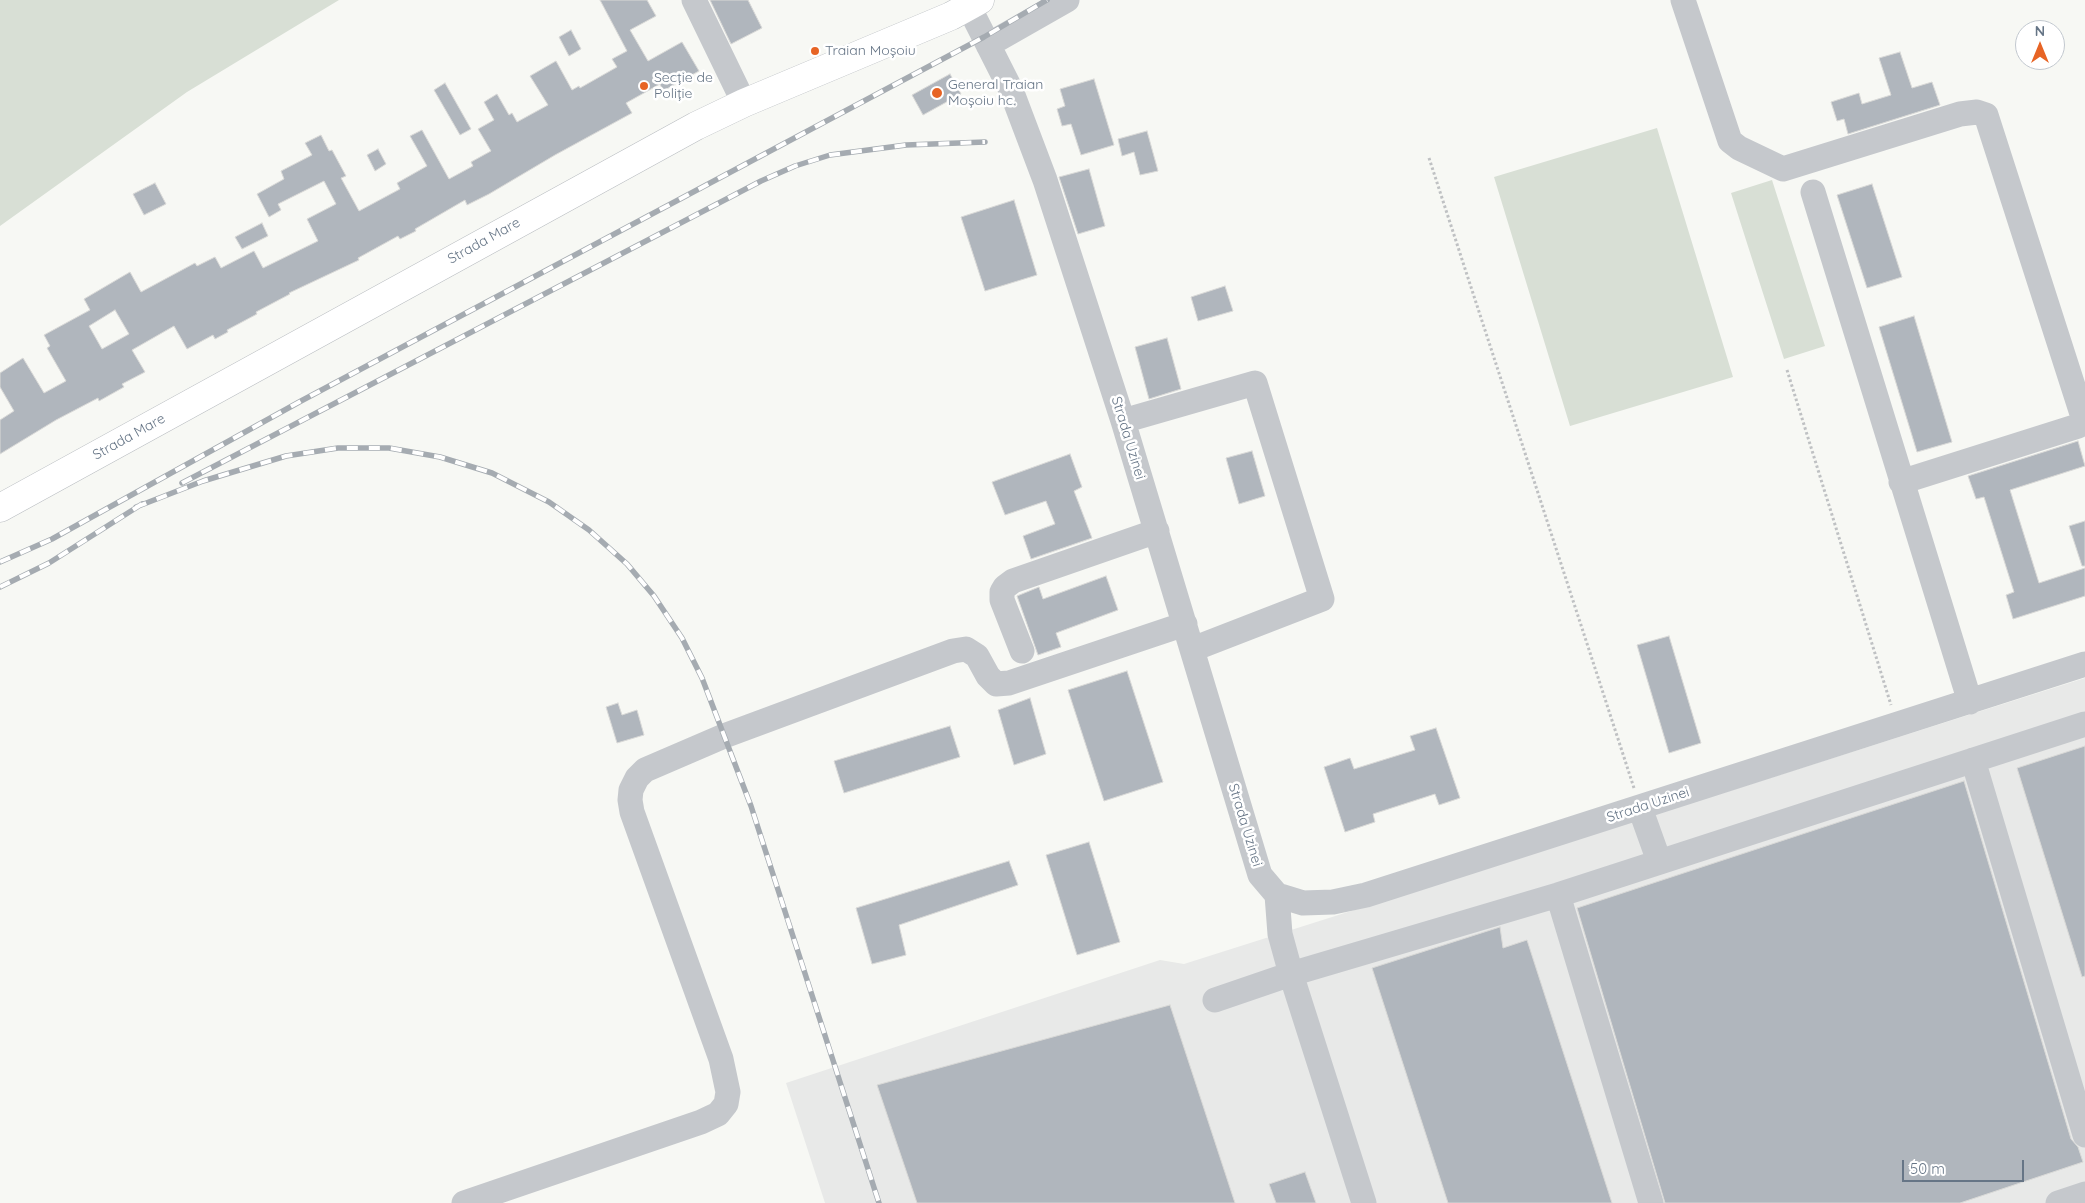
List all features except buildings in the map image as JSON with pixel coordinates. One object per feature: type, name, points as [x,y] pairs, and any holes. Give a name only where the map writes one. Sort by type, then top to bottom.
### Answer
[{"type":"main road","name":"Strada Mare","points":[[0,508],[644,153],[744,103],[975,4]]},
{"type":"street","points":[[694,0],[744,103]]},
{"type":"street","points":[[988,45],[1067,0]]},
{"type":"street","points":[[1683,0],[1730,141],[1739,148],[1783,169],[1960,114],[1977,112],[1986,115],[2083,416],[2078,426],[1901,482]]},
{"type":"street","name":"Strada Uzinei","points":[[975,4],[988,45],[1010,90],[1045,180],[1123,421],[1260,875],[1277,895],[1303,903],[1333,902],[1366,895],[2085,664]]},
{"type":"street","points":[[1813,192],[1970,702]]},
{"type":"street","points":[[1123,421],[1255,383],[1322,599],[1193,649]]},
{"type":"street","points":[[1022,651],[1002,600],[1002,592],[1005,587],[1013,581],[1157,531]]},
{"type":"street","points":[[464,1203],[701,1122],[718,1114],[726,1104],[728,1092],[721,1059],[632,812],[631,790],[637,778],[645,770],[724,736],[953,651],[966,649],[977,656],[988,676],[996,684],[1009,684],[1185,624]]},
{"type":"street","points":[[1215,1000],[1291,974],[1558,895],[2085,724]]},
{"type":"street","points":[[1972,760],[2085,1135]]},
{"type":"street","points":[[1640,808],[1659,861]]},
{"type":"street","points":[[1277,895],[1280,934],[1291,974],[1364,1203]]},
{"type":"street","points":[[1558,895],[1651,1203]]},
{"type":"street","points":[[2058,1203],[2085,1194]]},
{"type":"path","points":[[1429,158],[1640,808]]},
{"type":"path","points":[[1787,370],[1897,725]]},
{"type":"shaded area","points":[[0,0],[339,0],[187,92],[0,226]]},
{"type":"shaded area","points":[[1657,128],[1733,377],[1570,426],[1494,177]]},
{"type":"shaded area","points":[[1772,180],[1825,346],[1784,359],[1731,193]]},
{"type":"shaded area","points":[[2085,678],[2085,1203],[825,1203],[786,1083],[1160,960],[1184,964]]},
{"type":"railway","points":[[0,562],[52,539],[301,401],[984,37],[1047,0]]},
{"type":"railway","points":[[182,483],[761,181],[795,166],[830,155],[906,145],[985,142]]},
{"type":"railway","points":[[136,507],[203,481],[286,456],[338,448],[389,448],[440,457],[492,473],[549,502],[589,530],[627,564],[654,596],[682,638],[702,678],[751,806],[879,1203]]},
{"type":"railway","points":[[0,587],[49,563],[142,504]]},
{"type":"place","name":"Traian Moșoiu","points":[[815,51]]},
{"type":"place","name":"Secție de Poliție","points":[[644,86]]},
{"type":"place","name":"General Traian Moșoiu hc.","points":[[937,93]]}]
